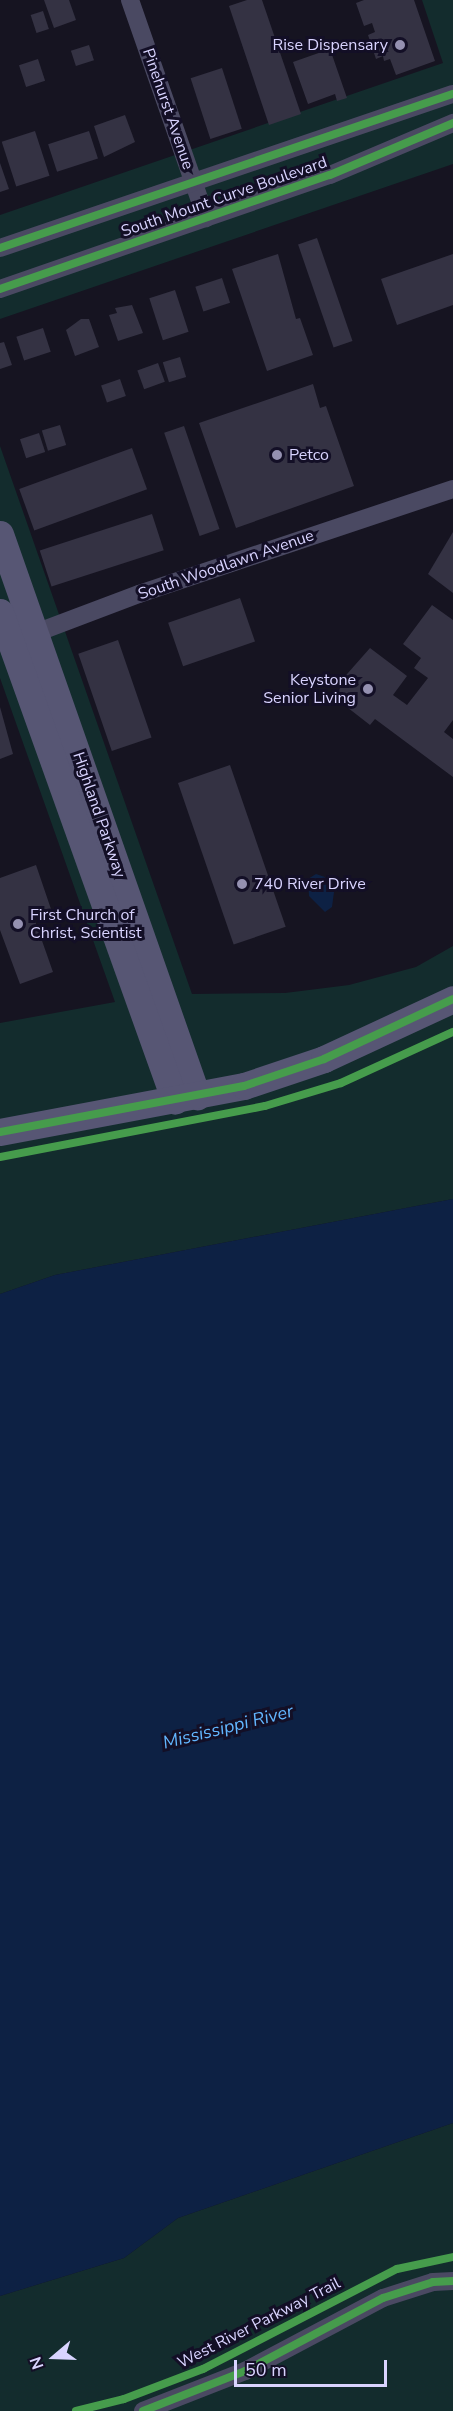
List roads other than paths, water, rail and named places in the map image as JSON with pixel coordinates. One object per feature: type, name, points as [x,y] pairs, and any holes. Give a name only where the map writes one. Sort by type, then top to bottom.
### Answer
[{"type":"street","name":"Pinehurst Avenue","points":[[130,0],[206,218]]},
{"type":"street","name":"South Mount Curve Boulevard","points":[[0,248],[453,94]]},
{"type":"street","name":"South Mount Curve Boulevard","points":[[0,289],[330,175],[453,123]]},
{"type":"street","name":"South Woodlawn Avenue","points":[[15,640],[139,594],[453,489]]},
{"type":"street","name":"Highland Parkway","points":[[0,534],[15,640]]},
{"type":"street","name":"Highland Parkway","points":[[0,612],[15,640],[91,830],[186,1099]]},
{"type":"street","points":[[0,1132],[186,1099],[244,1086],[324,1059],[453,999]]},
{"type":"street","points":[[143,2411],[245,2372],[382,2298],[433,2282],[453,2281]]},
{"type":"water","points":[[316,874],[325,877],[334,892],[332,907],[325,912],[309,896],[308,879]]},
{"type":"water","name":"Mississippi River","points":[[453,1199],[453,2123],[178,2218],[124,2258],[0,2296],[0,1294],[55,1275]]},
{"type":"place","name":"Rise Dispensary","points":[[400,45]]},
{"type":"place","name":"Petco","points":[[277,455]]},
{"type":"place","name":"Keystone Senior Living","points":[[368,689]]},
{"type":"place","name":"740 River Drive","points":[[242,884]]},
{"type":"place","name":"First Church of Christ, Scientist","points":[[18,924]]}]
